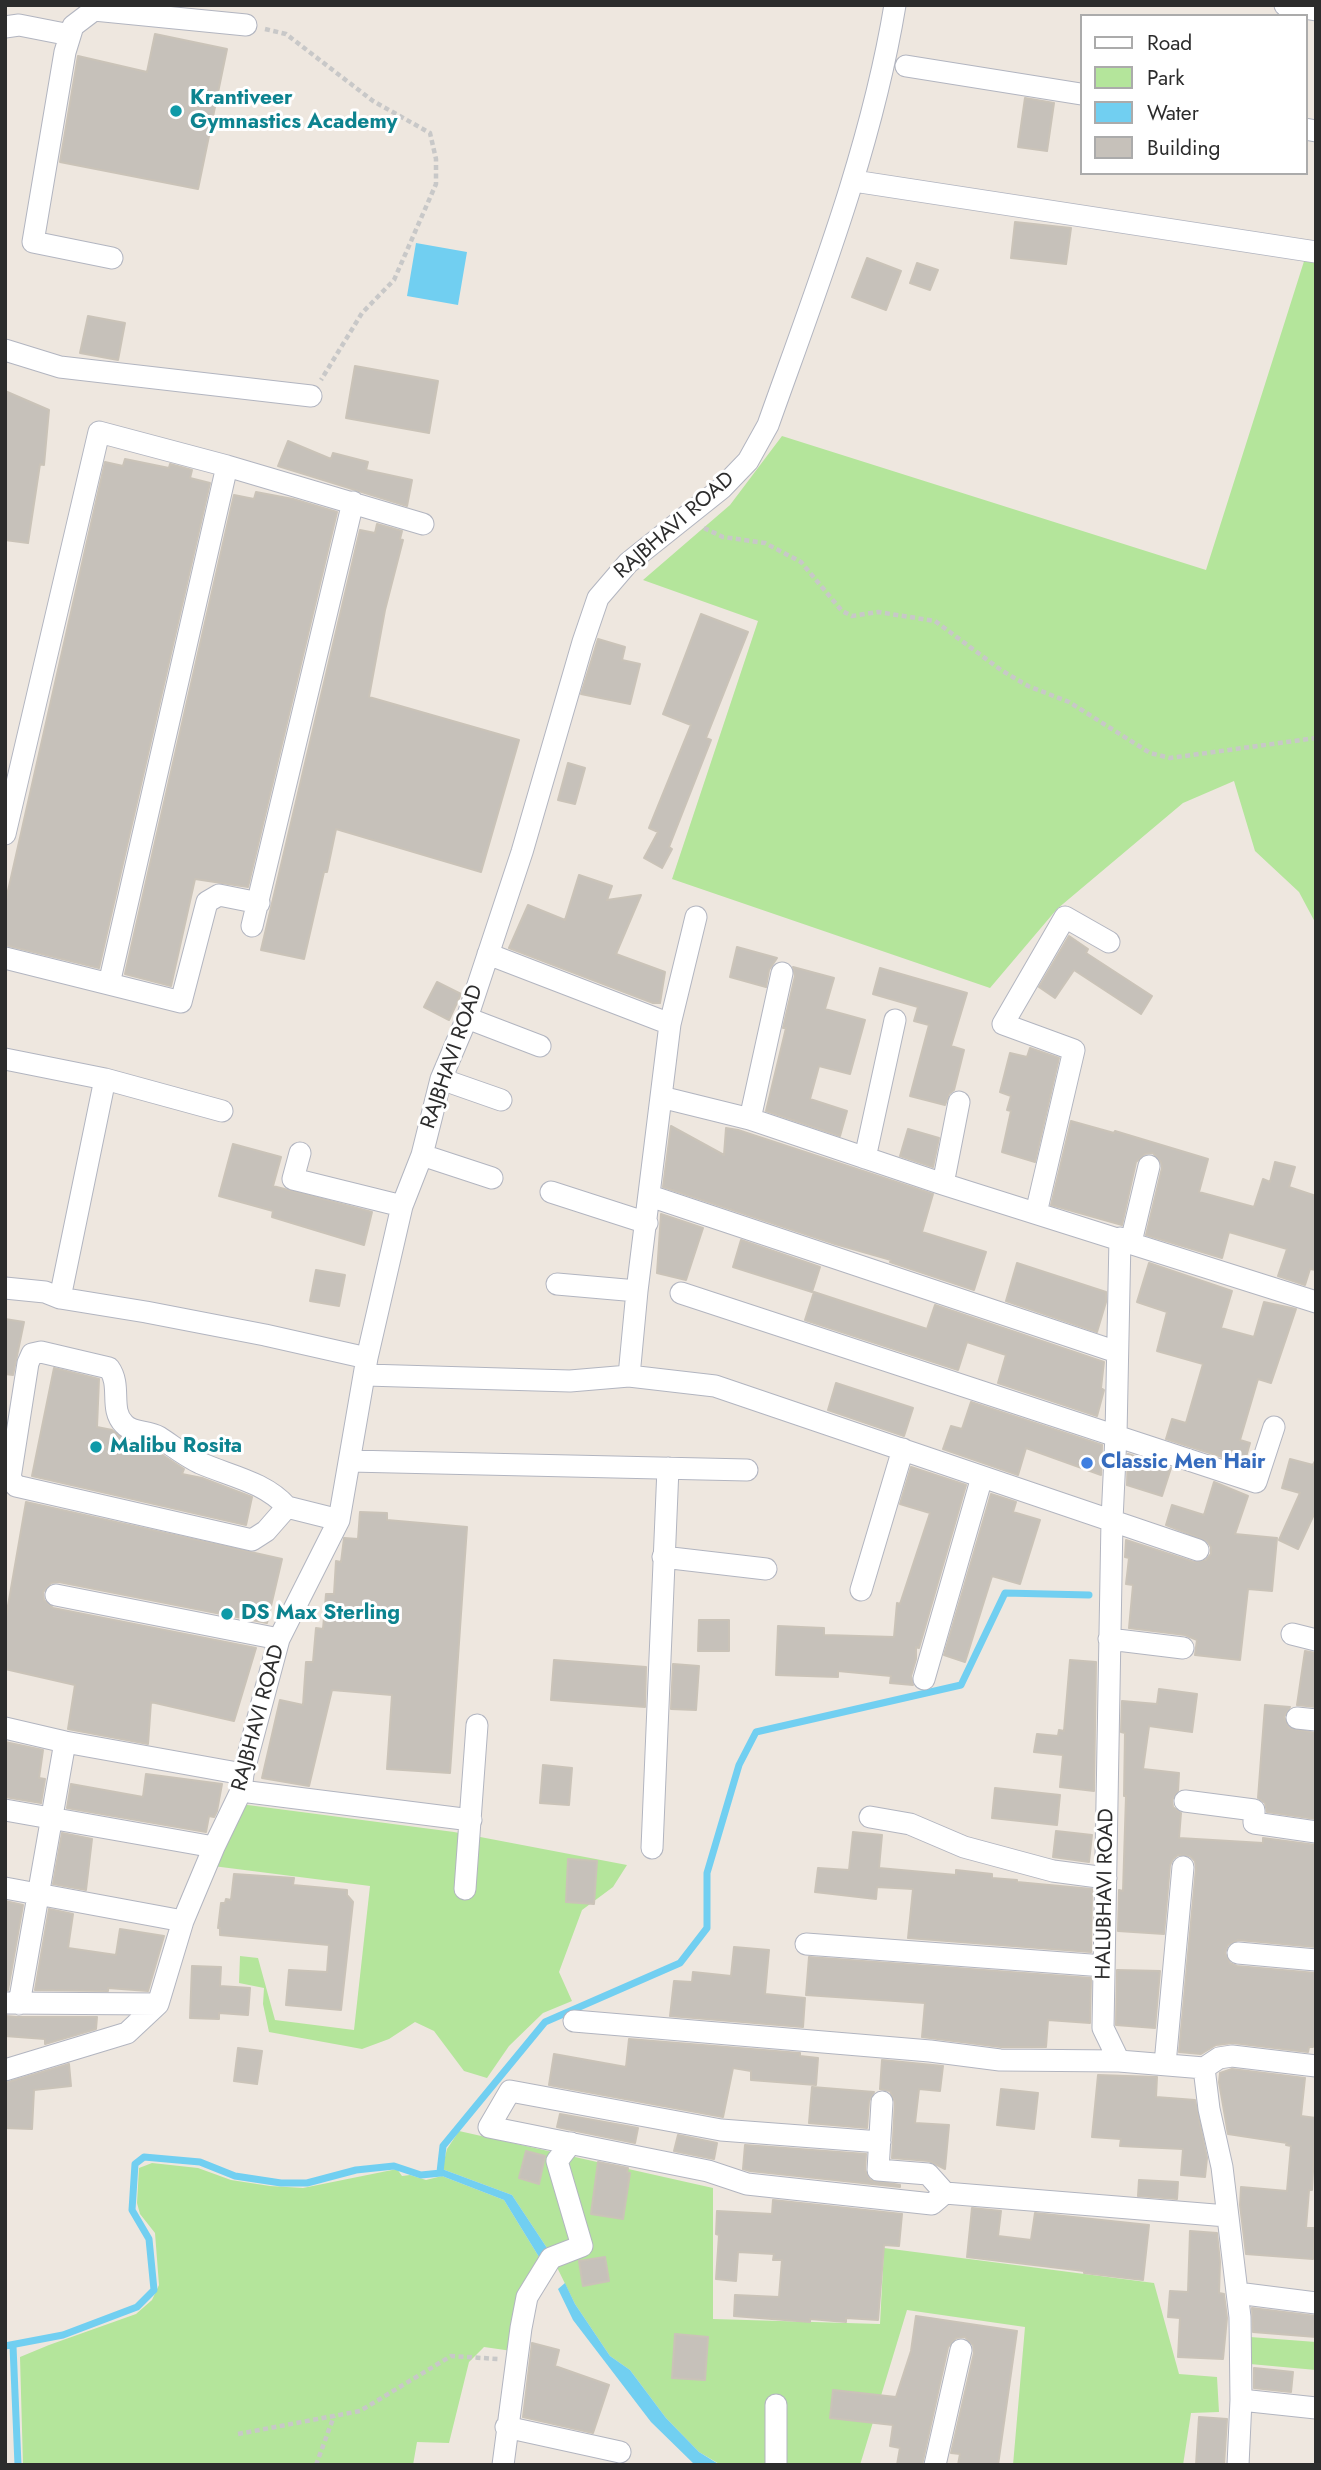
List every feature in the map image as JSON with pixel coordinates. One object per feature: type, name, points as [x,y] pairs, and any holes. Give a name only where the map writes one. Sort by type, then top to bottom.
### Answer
[{"type":"street","name":"RAJBHAVI ROAD","points":[[158,2004],[183,1921],[242,1782],[279,1639],[339,1520],[366,1367],[402,1206],[422,1155],[441,1079],[467,1018],[522,852],[598,598],[628,563],[722,488],[748,461],[768,425],[854,181],[895,5]]},
{"type":"street","points":[[1285,5],[1316,10]]},
{"type":"street","points":[[112,258],[33,242],[65,52],[73,26],[93,10],[246,25]]},
{"type":"street","points":[[5,27],[19,25],[71,35]]},
{"type":"street","points":[[906,66],[1080,94]]},
{"type":"street","points":[[854,181],[1316,252]]},
{"type":"street","points":[[5,350],[61,367],[311,396]]},
{"type":"street","points":[[5,834],[99,432],[423,524]]},
{"type":"street","points":[[109,984],[226,466]]},
{"type":"street","points":[[252,926],[353,502]]},
{"type":"street","points":[[5,958],[181,1002],[207,902],[219,895],[259,903]]},
{"type":"street","points":[[1036,1213],[1074,1050],[1003,1024],[1065,917],[1109,942]]},
{"type":"street","points":[[629,1376],[670,1024],[696,918]]},
{"type":"street","points":[[488,954],[670,1024]]},
{"type":"street","points":[[750,1119],[782,974]]},
{"type":"street","points":[[467,1018],[540,1046]]},
{"type":"street","points":[[865,1158],[895,1020]]},
{"type":"street","points":[[5,1059],[105,1079],[222,1111]]},
{"type":"street","points":[[60,1298],[105,1079]]},
{"type":"street","points":[[441,1079],[501,1100]]},
{"type":"street","points":[[661,1097],[750,1119],[943,1184],[1316,1302]]},
{"type":"street","points":[[943,1184],[959,1102]]},
{"type":"street","points":[[300,1153],[293,1179],[402,1206]]},
{"type":"street","points":[[422,1155],[492,1178]]},
{"type":"street","name":"HALUBHAVI ROAD","points":[[1119,2061],[1103,2028],[1117,1352],[1126,1240],[1150,1166]]},
{"type":"street","points":[[551,1192],[647,1223]]},
{"type":"street","points":[[650,1196],[1117,1352]]},
{"type":"street","points":[[557,1284],[637,1291]]},
{"type":"street","points":[[5,1288],[45,1292],[60,1298],[252,1332],[366,1367],[570,1381],[629,1376],[715,1387],[1198,1550]]},
{"type":"street","points":[[681,1293],[1256,1482],[1274,1427]]},
{"type":"street","points":[[287,1507],[266,1531],[252,1539],[16,1486],[9,1478],[28,1363],[32,1354],[41,1352],[109,1368],[115,1377],[116,1413],[131,1430],[157,1436],[198,1462],[254,1483],[279,1498],[287,1507],[339,1520]]},
{"type":"street","points":[[862,1590],[903,1449]]},
{"type":"street","points":[[350,1461],[747,1470]]},
{"type":"street","points":[[652,1848],[668,1468]]},
{"type":"street","points":[[924,1679],[982,1477]]},
{"type":"street","points":[[663,1557],[766,1569]]},
{"type":"street","points":[[56,1595],[279,1639]]},
{"type":"street","points":[[1292,1634],[1316,1640]]},
{"type":"street","points":[[1110,1639],[1183,1648]]},
{"type":"street","points":[[465,1889],[477,1725]]},
{"type":"street","points":[[5,1728],[242,1782],[471,1820]]},
{"type":"street","points":[[65,1742],[39,1894],[12,2003],[158,2004]]},
{"type":"street","points":[[1185,1801],[1254,1810],[1254,1823],[1316,1832]]},
{"type":"street","points":[[5,1810],[214,1847]]},
{"type":"street","points":[[870,1817],[910,1824],[964,1847],[1053,1871],[1106,1878]]},
{"type":"street","points":[[1165,2064],[1183,1867]]},
{"type":"street","points":[[5,1888],[183,1921]]},
{"type":"street","points":[[806,1944],[1104,1966]]},
{"type":"street","points":[[1238,1953],[1316,1960]]},
{"type":"street","points":[[5,2070],[127,2033],[158,2004]]},
{"type":"street","points":[[574,2021],[930,2051],[1000,2060],[1119,2061],[1204,2068],[1219,2058],[1232,2056],[1316,2066]]},
{"type":"street","points":[[1204,2068],[1209,2109],[1222,2167],[1240,2317],[1241,2400],[1238,2465]]},
{"type":"street","points":[[880,2142],[722,2130],[510,2091],[489,2127],[708,2171],[747,2184],[932,2204],[945,2193]]},
{"type":"street","points":[[883,2102],[878,2170],[928,2174],[945,2193],[1227,2216]]},
{"type":"street","points":[[503,2465],[506,2427],[527,2297],[551,2258],[582,2246],[557,2161],[571,2143]]},
{"type":"street","points":[[1237,2293],[1316,2303]]},
{"type":"street","points":[[935,2465],[961,2350]]},
{"type":"street","points":[[1241,2400],[1316,2408]]},
{"type":"street","points":[[776,2405],[776,2465]]},
{"type":"street","points":[[506,2427],[620,2452]]},
{"type":"path","points":[[246,25],[286,34],[373,101],[430,132],[436,159],[436,184],[394,279],[362,313],[311,396]]},
{"type":"path","points":[[685,518],[723,537],[765,543],[801,562],[842,611],[852,616],[878,612],[935,621],[1001,670],[1028,686],[1069,702],[1150,753],[1170,758],[1316,738]]},
{"type":"path","points":[[238,2434],[360,2411],[451,2356],[516,2360]]},
{"type":"path","points":[[316,2465],[334,2416]]},
{"type":"green space","points":[[1306,255],[1316,256],[1316,924],[1299,892],[1255,851],[1234,781],[1183,803],[1057,909],[990,988],[672,879],[758,621],[643,580],[730,505],[782,436],[1206,570]]},
{"type":"green space","points":[[240,1804],[454,1832],[627,1865],[613,1887],[582,1910],[559,1972],[572,2001],[543,2013],[509,2046],[487,2078],[464,2071],[434,2031],[415,2022],[389,2039],[362,2049],[269,2032],[263,2004],[264,1988],[239,1983],[240,1956],[258,1958],[275,2020],[354,2030],[370,1886],[213,1866]]},
{"type":"green space","points":[[459,2131],[713,2188],[713,2319],[880,2324],[884,2248],[1154,2283],[1179,2374],[1217,2377],[1219,2412],[1191,2413],[1183,2465],[1013,2465],[1025,2327],[907,2310],[860,2465],[721,2465],[699,2452],[666,2418],[630,2370],[610,2356],[575,2304],[549,2251],[512,2195],[442,2169],[447,2149]]},
{"type":"green space","points":[[152,2163],[198,2168],[231,2180],[303,2188],[397,2169],[402,2176],[410,2175],[426,2180],[442,2176],[504,2200],[539,2257],[521,2289],[512,2351],[484,2347],[469,2362],[449,2443],[417,2442],[413,2465],[23,2465],[20,2357],[136,2314],[152,2300],[159,2285],[155,2233],[140,2214],[137,2203],[139,2168]]},
{"type":"green space","points":[[1250,2337],[1316,2342],[1316,2370],[1250,2364]]},
{"type":"water","points":[[416,243],[467,252],[458,305],[407,296]]},
{"type":"water","points":[[442,2169],[512,2195],[549,2251],[539,2257],[504,2200],[442,2176]]},
{"type":"water","points":[[565,2283],[575,2304],[610,2356],[630,2370],[666,2418],[699,2452],[720,2465],[695,2465],[651,2422],[573,2320],[558,2289]]},
{"type":"building","points":[[155,34],[227,49],[198,189],[60,162],[78,56],[147,72]]},
{"type":"building","points":[[1025,98],[1054,103],[1047,151],[1018,147]]},
{"type":"building","points":[[1015,222],[1071,228],[1066,264],[1011,258]]},
{"type":"building","points":[[867,258],[901,271],[886,310],[852,297]]},
{"type":"building","points":[[917,263],[938,270],[930,290],[910,283]]},
{"type":"building","points":[[88,316],[125,323],[118,360],[80,353]]},
{"type":"building","points":[[355,366],[438,381],[429,433],[346,418]]},
{"type":"building","points":[[5,391],[49,410],[44,465],[40,464],[28,543],[5,540]]},
{"type":"building","points":[[288,441],[331,459],[333,453],[368,462],[366,470],[412,480],[407,506],[278,466]]},
{"type":"building","points":[[125,459],[169,468],[170,464],[192,470],[190,478],[210,483],[99,968],[5,945],[5,904],[105,462],[123,466]]},
{"type":"building","points":[[256,492],[337,512],[248,887],[195,879],[171,986],[125,974],[234,495],[254,499]]},
{"type":"building","points":[[377,524],[402,531],[400,539],[403,540],[385,610],[369,697],[519,740],[481,872],[336,829],[304,959],[261,950],[360,530],[375,533]]},
{"type":"building","points":[[701,614],[748,632],[706,738],[711,740],[669,847],[672,849],[662,868],[644,858],[658,832],[649,828],[691,725],[663,714]]},
{"type":"building","points":[[598,639],[625,647],[622,660],[640,664],[630,704],[581,694]]},
{"type":"building","points":[[568,763],[585,768],[575,804],[558,800]]},
{"type":"building","points":[[579,875],[612,886],[607,900],[641,895],[616,954],[665,972],[660,1003],[653,1003],[509,948],[528,905],[565,920]]},
{"type":"building","points":[[1069,936],[1088,949],[1086,953],[1152,996],[1141,1014],[1074,970],[1055,998],[1039,987]]},
{"type":"building","points":[[737,947],[777,958],[769,970],[766,987],[730,977]]},
{"type":"building","points":[[793,967],[834,978],[825,1009],[865,1020],[850,1074],[819,1066],[810,1099],[847,1111],[840,1136],[766,1111],[786,1028],[783,1028],[795,976]]},
{"type":"building","points":[[880,968],[967,993],[951,1046],[964,1050],[954,1090],[949,1094],[945,1105],[910,1096],[929,1025],[914,1021],[918,1007],[873,994]]},
{"type":"building","points":[[437,982],[461,994],[449,1020],[424,1007]]},
{"type":"building","points":[[1030,1048],[1059,1058],[1035,1162],[1002,1152],[1011,1111],[1007,1110],[1011,1096],[1000,1092],[1010,1053],[1027,1057]]},
{"type":"building","points":[[1071,1121],[1114,1133],[1115,1131],[1208,1159],[1199,1192],[1254,1207],[1263,1179],[1270,1182],[1275,1162],[1295,1167],[1289,1187],[1316,1196],[1316,1270],[1310,1269],[1305,1285],[1278,1276],[1287,1249],[1229,1232],[1222,1258],[1146,1235],[1162,1168],[1161,1162],[1153,1153],[1145,1154],[1136,1162],[1122,1225],[1051,1205]]},
{"type":"building","points":[[671,1126],[724,1155],[726,1128],[738,1130],[933,1194],[922,1232],[986,1252],[974,1290],[890,1262],[891,1260],[663,1187]]},
{"type":"building","points":[[908,1129],[939,1138],[933,1167],[900,1156]]},
{"type":"building","points":[[233,1144],[281,1157],[273,1186],[372,1212],[364,1245],[272,1217],[273,1211],[219,1196]]},
{"type":"building","points":[[661,1214],[703,1228],[686,1280],[657,1273]]},
{"type":"building","points":[[741,1240],[820,1267],[812,1292],[733,1267]]},
{"type":"building","points":[[1017,1263],[1106,1292],[1106,1302],[1097,1332],[1006,1301]]},
{"type":"building","points":[[1149,1263],[1232,1291],[1221,1328],[1254,1337],[1264,1302],[1296,1309],[1271,1383],[1258,1379],[1240,1440],[1250,1443],[1244,1464],[1166,1439],[1172,1419],[1186,1423],[1203,1364],[1157,1351],[1167,1312],[1137,1302]]},
{"type":"building","points":[[316,1270],[345,1275],[339,1306],[310,1301]]},
{"type":"building","points":[[814,1292],[927,1329],[935,1305],[1104,1362],[1101,1388],[1104,1390],[1097,1416],[998,1383],[1006,1355],[967,1342],[958,1370],[805,1320]]},
{"type":"building","points":[[5,1319],[24,1322],[13,1375],[5,1374]]},
{"type":"building","name":"Malibu Rosita","points":[[54,1368],[99,1379],[97,1427],[112,1430],[127,1442],[153,1448],[154,1453],[161,1454],[184,1469],[182,1474],[202,1478],[252,1497],[246,1525],[32,1476]]},
{"type":"building","points":[[836,1383],[913,1408],[904,1436],[828,1410]]},
{"type":"building","points":[[971,1402],[1102,1445],[1101,1475],[1026,1448],[1018,1475],[943,1449],[951,1426],[962,1429]]},
{"type":"building","points":[[1128,1454],[1171,1468],[1162,1496],[1127,1485]]},
{"type":"building","points":[[1290,1459],[1313,1465],[1316,1459],[1316,1510],[1298,1549],[1279,1540],[1300,1493],[1282,1488]]},
{"type":"building","points":[[911,1467],[966,1485],[919,1648],[916,1647],[911,1676],[913,1685],[890,1683],[891,1676],[838,1671],[838,1677],[776,1675],[778,1626],[824,1628],[824,1635],[894,1637],[897,1603],[900,1604],[930,1513],[900,1504]]},
{"type":"building","points":[[1214,1482],[1248,1496],[1235,1534],[1277,1538],[1272,1591],[1248,1589],[1240,1660],[1195,1655],[1197,1640],[1185,1635],[1129,1628],[1133,1585],[1126,1584],[1129,1558],[1125,1557],[1126,1540],[1194,1562],[1206,1560],[1211,1554],[1207,1541],[1166,1525],[1172,1505],[1204,1515]]},
{"type":"building","points":[[991,1494],[1016,1502],[1013,1512],[1040,1520],[1020,1584],[992,1576],[965,1662],[944,1655]]},
{"type":"building","name":"DS Max Sterling","points":[[26,1502],[282,1559],[267,1623],[59,1582],[51,1583],[43,1592],[44,1600],[53,1608],[256,1648],[234,1721],[151,1702],[148,1744],[68,1729],[75,1685],[5,1669],[5,1623]]},
{"type":"building","points":[[360,1512],[387,1513],[387,1520],[467,1527],[450,1773],[387,1769],[392,1695],[332,1690],[309,1786],[262,1778],[280,1700],[303,1705],[306,1662],[313,1662],[316,1628],[323,1629],[326,1594],[334,1594],[336,1561],[341,1562],[344,1538],[358,1539]]},
{"type":"building","points":[[699,1620],[729,1620],[729,1651],[698,1651]]},
{"type":"building","points":[[1305,1651],[1316,1653],[1316,1707],[1297,1705]]},
{"type":"building","points":[[554,1660],[646,1667],[645,1707],[551,1700]]},
{"type":"building","points":[[1070,1660],[1096,1662],[1094,1791],[1060,1787],[1063,1755],[1034,1752],[1037,1734],[1058,1736],[1059,1730],[1064,1731]]},
{"type":"building","points":[[673,1664],[699,1666],[696,1710],[671,1709]]},
{"type":"building","points":[[1159,1689],[1197,1694],[1192,1732],[1149,1726],[1143,1769],[1179,1773],[1178,1791],[1172,1800],[1173,1807],[1181,1813],[1179,1838],[1263,1843],[1263,1838],[1316,1845],[1316,1947],[1238,1940],[1228,1945],[1225,1953],[1230,1963],[1237,1966],[1316,1973],[1316,2021],[1313,2047],[1309,2047],[1308,2052],[1233,2043],[1216,2045],[1201,2054],[1179,2052],[1196,1868],[1195,1861],[1190,1856],[1178,1855],[1170,1865],[1164,1934],[1118,1931],[1119,1890],[1123,1891],[1126,1796],[1125,1733],[1121,1732],[1122,1701],[1157,1704]]},
{"type":"building","points":[[1265,1705],[1290,1707],[1284,1717],[1289,1728],[1316,1733],[1316,1819],[1267,1812],[1265,1803],[1258,1798]]},
{"type":"building","points":[[5,1742],[43,1750],[39,1778],[45,1779],[41,1803],[5,1797]]},
{"type":"building","points":[[543,1765],[572,1768],[569,1805],[540,1803]]},
{"type":"building","points":[[146,1774],[222,1784],[217,1811],[214,1817],[209,1816],[206,1832],[67,1808],[71,1784],[143,1797]]},
{"type":"building","points":[[995,1788],[1060,1795],[1057,1825],[992,1818]]},
{"type":"building","points":[[1056,1831],[1092,1835],[1089,1862],[1053,1857]]},
{"type":"building","points":[[853,1832],[882,1835],[879,1868],[956,1875],[956,1870],[992,1874],[992,1878],[1017,1882],[1092,1889],[1091,1952],[908,1938],[913,1889],[877,1887],[876,1899],[815,1892],[818,1868],[849,1870]]},
{"type":"building","points":[[62,1833],[92,1839],[86,1890],[53,1884]]},
{"type":"building","points":[[568,1859],[597,1861],[594,1904],[566,1902]]},
{"type":"building","points":[[234,1874],[294,1878],[293,1885],[347,1890],[347,1895],[353,1902],[341,2010],[286,2005],[289,1970],[327,1972],[329,1945],[220,1935],[218,1928],[221,1903],[225,1903],[226,1899],[231,1900]]},
{"type":"building","points":[[5,1901],[23,1905],[8,1990],[5,1990]]},
{"type":"building","points":[[49,1909],[73,1914],[68,1948],[116,1955],[120,1929],[164,1936],[148,1991],[108,1988],[108,1991],[35,1990]]},
{"type":"building","points":[[734,1947],[769,1950],[765,1994],[805,1998],[803,2027],[670,2016],[674,1981],[692,1982],[693,1972],[731,1976]]},
{"type":"building","points":[[809,1957],[1091,1978],[1090,2023],[1048,2020],[1046,2047],[1001,2047],[922,2037],[925,2003],[806,1995]]},
{"type":"building","points":[[192,1966],[221,1967],[220,1986],[250,1988],[248,2015],[219,2013],[219,2019],[190,2018]]},
{"type":"building","points":[[1117,1970],[1160,1971],[1155,2028],[1116,2025]]},
{"type":"building","points":[[5,2016],[97,2017],[96,2029],[45,2044],[45,2039],[5,2036]]},
{"type":"building","points":[[629,2039],[800,2053],[800,2056],[818,2058],[816,2085],[751,2080],[751,2071],[733,2068],[723,2117],[549,2085],[554,2054],[626,2067]]},
{"type":"building","points":[[238,2048],[262,2051],[257,2084],[234,2081]]},
{"type":"building","points":[[882,2060],[943,2066],[940,2091],[919,2089],[915,2123],[949,2125],[945,2169],[929,2161],[892,2158],[895,2102],[890,2091],[880,2089]]},
{"type":"building","points":[[69,2064],[71,2086],[34,2090],[32,2129],[5,2128],[5,2083]]},
{"type":"building","points":[[1232,2069],[1305,2078],[1301,2116],[1316,2118],[1312,2190],[1309,2190],[1306,2228],[1315,2228],[1313,2259],[1246,2254],[1240,2205],[1241,2187],[1287,2191],[1291,2146],[1286,2145],[1287,2143],[1228,2134],[1219,2082],[1220,2073]]},
{"type":"building","points":[[1098,2075],[1157,2077],[1156,2097],[1195,2100],[1207,2158],[1205,2177],[1181,2175],[1183,2149],[1120,2146],[1121,2139],[1092,2137]]},
{"type":"building","points":[[812,2087],[874,2092],[869,2101],[867,2128],[809,2123]]},
{"type":"building","points":[[1001,2089],[1038,2093],[1034,2129],[997,2125]]},
{"type":"building","points":[[560,2114],[638,2128],[635,2143],[557,2127]]},
{"type":"building","points":[[678,2135],[717,2143],[714,2159],[674,2151]]},
{"type":"building","points":[[745,2145],[866,2154],[865,2170],[870,2180],[900,2187],[750,2171],[743,2169]]},
{"type":"building","points":[[526,2151],[545,2156],[539,2184],[519,2178]]},
{"type":"building","points":[[598,2162],[628,2168],[627,2172],[630,2173],[623,2219],[591,2214]]},
{"type":"building","points":[[1139,2180],[1178,2182],[1177,2199],[1138,2196]]},
{"type":"building","points":[[773,2200],[902,2214],[899,2246],[884,2245],[878,2320],[846,2318],[846,2322],[810,2319],[810,2322],[734,2316],[735,2295],[779,2297],[782,2260],[773,2260],[774,2254],[738,2252],[736,2281],[716,2279],[719,2235],[716,2234],[717,2211],[772,2214]]},
{"type":"building","points":[[972,2208],[1001,2211],[998,2236],[1031,2240],[1035,2213],[1149,2225],[1143,2280],[967,2257]]},
{"type":"building","points":[[1190,2231],[1217,2233],[1219,2293],[1224,2294],[1227,2318],[1223,2359],[1178,2357],[1180,2318],[1168,2317],[1170,2291],[1188,2292]]},
{"type":"building","points":[[605,2257],[609,2281],[583,2286],[579,2261]]},
{"type":"building","points":[[1252,2308],[1316,2316],[1316,2337],[1253,2332]]},
{"type":"building","points":[[916,2316],[1017,2331],[998,2465],[958,2465],[960,2454],[951,2453],[974,2353],[973,2345],[965,2337],[956,2338],[948,2347],[922,2465],[897,2465],[900,2448],[890,2446],[893,2425],[830,2418],[833,2390],[896,2397],[911,2351]]},
{"type":"building","points":[[675,2334],[708,2337],[705,2380],[672,2378]]},
{"type":"building","points":[[532,2343],[559,2350],[555,2366],[609,2385],[593,2433],[523,2417]]},
{"type":"building","points":[[1254,2368],[1293,2372],[1291,2392],[1254,2388]]},
{"type":"building","points":[[1199,2417],[1227,2419],[1224,2465],[1196,2465]]},
{"type":"waterway","points":[[440,2172],[443,2146],[545,2022],[680,1963],[707,1928],[707,1873],[739,1765],[756,1732],[961,1685],[1005,1593],[1089,1595]]},
{"type":"waterway","points":[[5,2346],[63,2335],[137,2307],[154,2290],[149,2239],[132,2210],[135,2164],[144,2157],[200,2162],[235,2176],[281,2183],[307,2183],[356,2170],[394,2166],[421,2175],[441,2173]]},
{"type":"waterway","points":[[13,2346],[18,2465]]},
{"type":"place","name":"Krantiveer Gymnastics Academy","points":[[176,111]]},
{"type":"place","name":"Malibu Rosita","points":[[96,1447]]},
{"type":"place","name":"Classic Men Hair","points":[[1087,1463]]},
{"type":"place","name":"DS Max Sterling","points":[[227,1614]]}]
